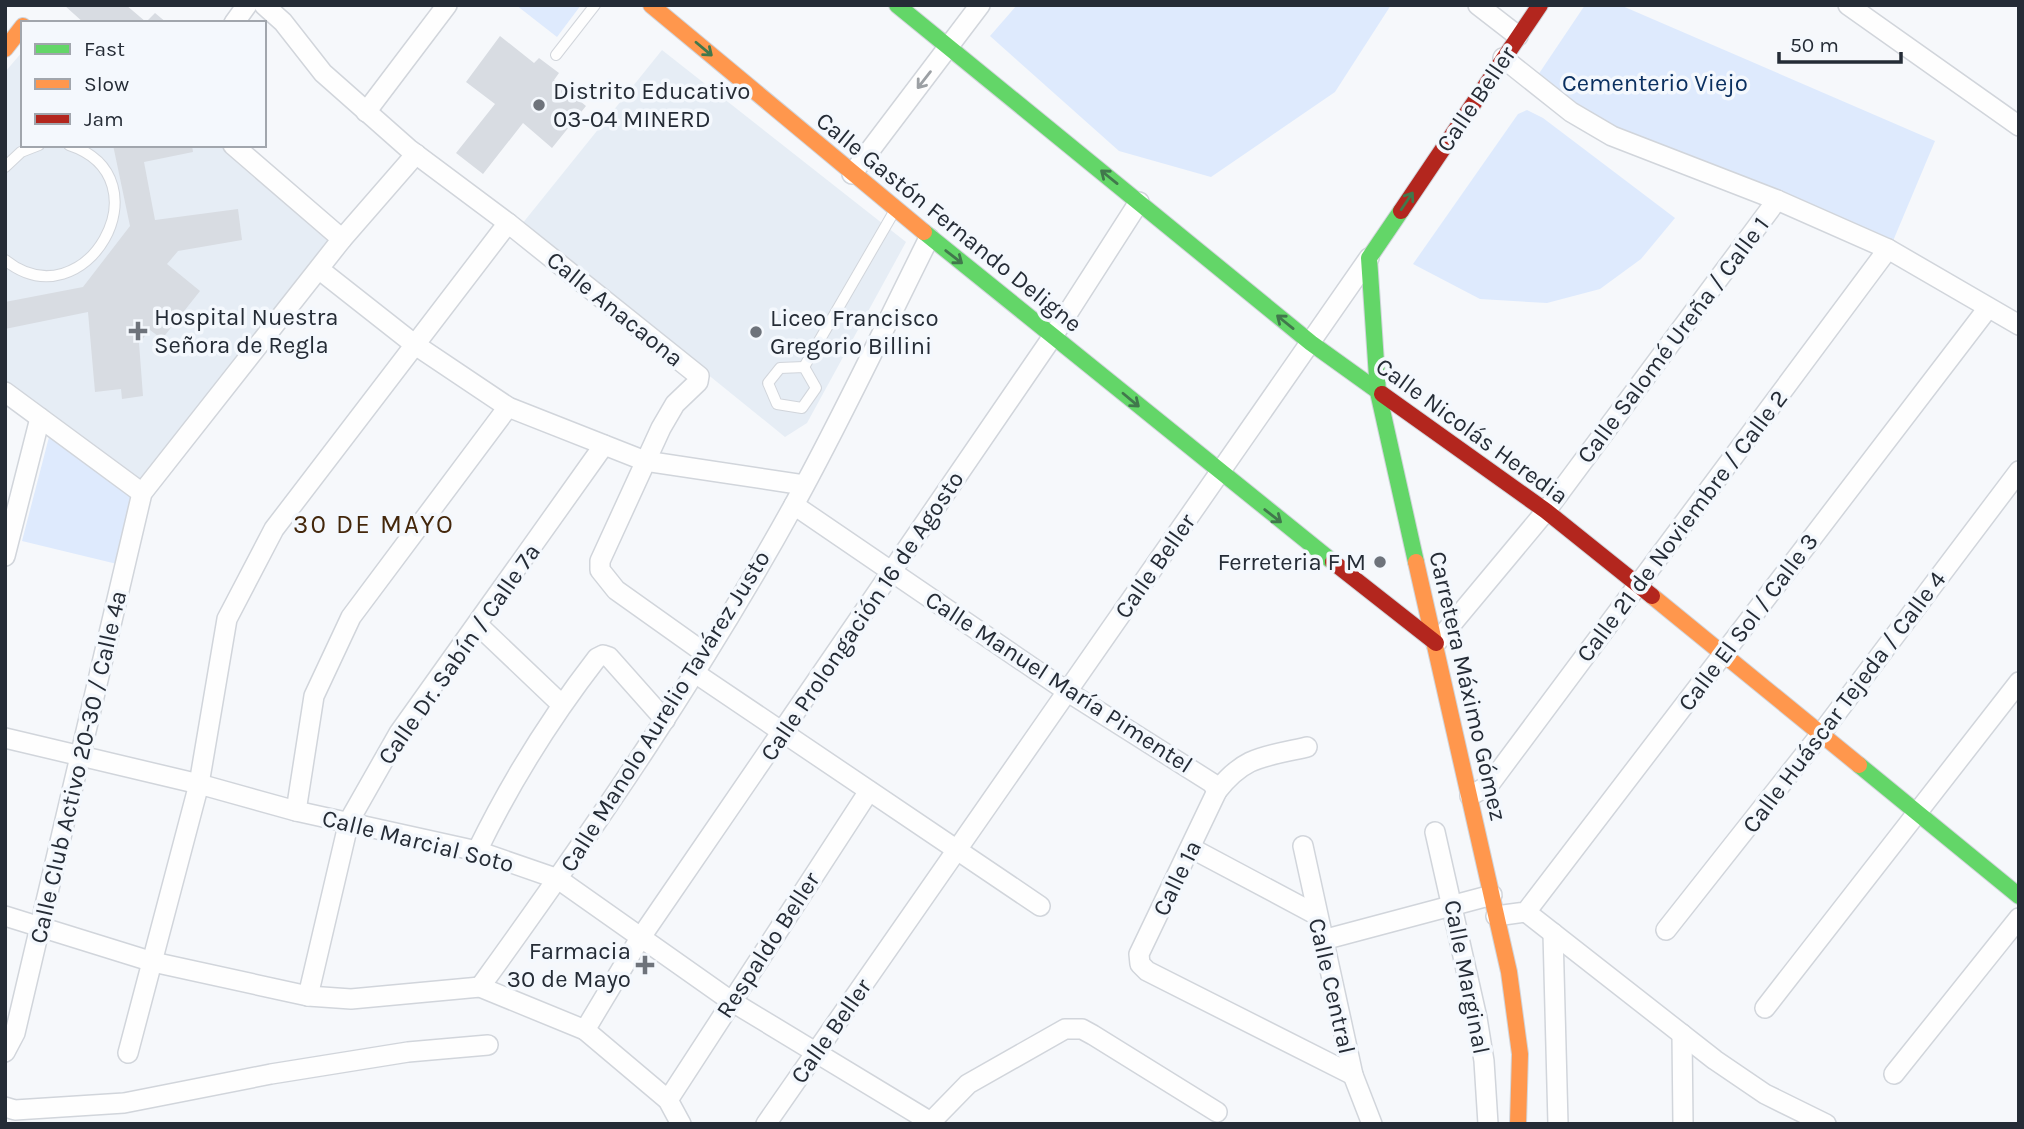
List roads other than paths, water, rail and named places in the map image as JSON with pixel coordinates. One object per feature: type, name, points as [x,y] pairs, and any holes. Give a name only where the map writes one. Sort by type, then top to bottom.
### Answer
[{"type":"street","points":[[235,21],[247,5]]},
{"type":"street","name":"Calle Anacaona","points":[[264,5],[283,22],[323,73],[366,112],[699,376],[698,382],[675,404],[645,461],[626,510],[600,561],[600,570],[615,590],[706,654]]},
{"type":"street","points":[[366,112],[447,5]]},
{"type":"street","name":"Calle Gastón Fernando Deligne","points":[[651,5],[929,238],[1053,336],[1219,474],[1436,643]]},
{"type":"street","name":"Calle Nicolás Heredia","points":[[897,5],[1311,343],[1546,511],[2019,896]]},
{"type":"street","points":[[852,174],[980,5]]},
{"type":"street","points":[[1478,5],[1518,36]]},
{"type":"street","name":"Calle Beller","points":[[766,1124],[1370,258],[1539,5]]},
{"type":"street","points":[[1848,5],[2019,126]]},
{"type":"street","points":[[5,49],[21,28]]},
{"type":"street","points":[[1503,58],[1571,113],[1612,136],[1777,200],[1888,249],[2019,325]]},
{"type":"street","points":[[235,147],[342,239]]},
{"type":"street","points":[[5,392],[142,493],[342,239],[416,154]]},
{"type":"street","name":"Calle Salomé Ureña / Calle 1","points":[[1436,643],[1546,511],[1777,200]]},
{"type":"street","name":"Calle Prolongación 16 de Agosto","points":[[585,1030],[639,940],[1053,336],[1139,202]]},
{"type":"street","points":[[128,1054],[199,784],[228,619],[274,529],[508,223]]},
{"type":"street","name":"Calle Manolo Aurelio Tavárez Justo","points":[[480,987],[558,879],[695,673],[794,505],[929,238]]},
{"type":"street","name":"Calle 21 de Noviembre / Calle 2","points":[[1470,796],[1489,785],[1888,249]]},
{"type":"street","name":"Carretera Máximo Gómez","points":[[1370,258],[1378,392],[1508,972],[1520,1054],[1518,1124]]},
{"type":"street","points":[[320,270],[414,344],[508,407],[645,461],[804,485]]},
{"type":"street","name":"Calle El Sol / Calle 3","points":[[1526,912],[1988,308]]},
{"type":"street","points":[[296,811],[314,696],[351,617],[508,407]]},
{"type":"street","points":[[5,556],[40,418]]},
{"type":"street","name":"Calle Dr. Sabín / Calle 7ª","points":[[308,996],[349,821],[399,733],[604,445]]},
{"type":"street","name":"Calle Huáscar Tejeda / Calle 4","points":[[1666,930],[1820,735],[2019,471]]},
{"type":"street","name":"Calle Club Activo 20-30 / Calle 4ª","points":[[7,1044],[15,1033],[142,493]]},
{"type":"street","name":"Calle Manuel María Pimentel","points":[[794,505],[1068,692],[1212,783],[1217,791]]},
{"type":"street","points":[[478,625],[561,704]]},
{"type":"street","points":[[477,850],[511,781],[561,704],[597,658],[603,654],[609,657],[665,720]]},
{"type":"street","points":[[695,673],[1040,906]]},
{"type":"street","points":[[1765,1008],[2019,682]]},
{"type":"street","name":"Calle Marcial Soto","points":[[5,738],[199,784],[296,811],[477,850],[558,879],[639,940],[731,1002],[931,1123]]},
{"type":"street","name":"Calle 1ª","points":[[1307,747],[1246,762],[1233,771],[1217,791],[1139,954],[1140,964],[1147,971],[1353,1075]]},
{"type":"street","name":"Respaldo Beller","points":[[668,1100],[869,791]]},
{"type":"street","name":"Calle Marginal","points":[[1435,832],[1454,905],[1484,1061],[1488,1124]]},
{"type":"street","name":"Calle Central","points":[[1303,846],[1315,914],[1353,1075],[1372,1124]]},
{"type":"street","points":[[1191,848],[1315,914]]},
{"type":"street","points":[[1323,940],[1492,895]]},
{"type":"street","points":[[1496,916],[1526,912],[1682,1034],[1796,1116],[1826,1124]]},
{"type":"street","points":[[5,916],[153,962],[308,996],[351,999],[480,987],[585,1030],[668,1100],[681,1124]]},
{"type":"street","points":[[1894,1074],[2019,918]]},
{"type":"street","points":[[1553,933],[1558,1124]]},
{"type":"street","points":[[931,1123],[968,1084],[1065,1029],[1082,1029],[1093,1035],[1217,1112]]},
{"type":"street","points":[[1682,1034],[1683,1124]]},
{"type":"street","points":[[5,1107],[15,1110],[124,1103],[339,1063],[488,1045]]},
{"type":"lane","points":[[556,55],[595,5]]},
{"type":"lane","points":[[5,167],[21,152],[34,147]]},
{"type":"lane","points":[[5,260],[26,272],[58,275],[87,261],[108,235],[116,202],[111,180],[98,162],[72,147]]},
{"type":"lane","points":[[804,367],[895,209]]},
{"type":"lane","points":[[804,367],[816,388],[802,408],[777,404],[768,383],[780,368],[804,367]]},
{"type":"place","name":"Distrito Educativo 03-04 MINERD","points":[[539,105]]},
{"type":"place","name":"Hospital Nuestra Señora de Regla","points":[[138,331]]},
{"type":"place","name":"Liceo Francisco Gregorio Billini","points":[[756,332]]},
{"type":"place","name":"Ferreteria F M","points":[[1380,562]]},
{"type":"place","name":"Farmacia 30 de Mayo","points":[[645,965]]},
{"type":"district","name":"30 DE MAYO","points":[[374,524]]},
{"type":"park label","name":"Cementerio Viejo","points":[[1655,83]]}]
